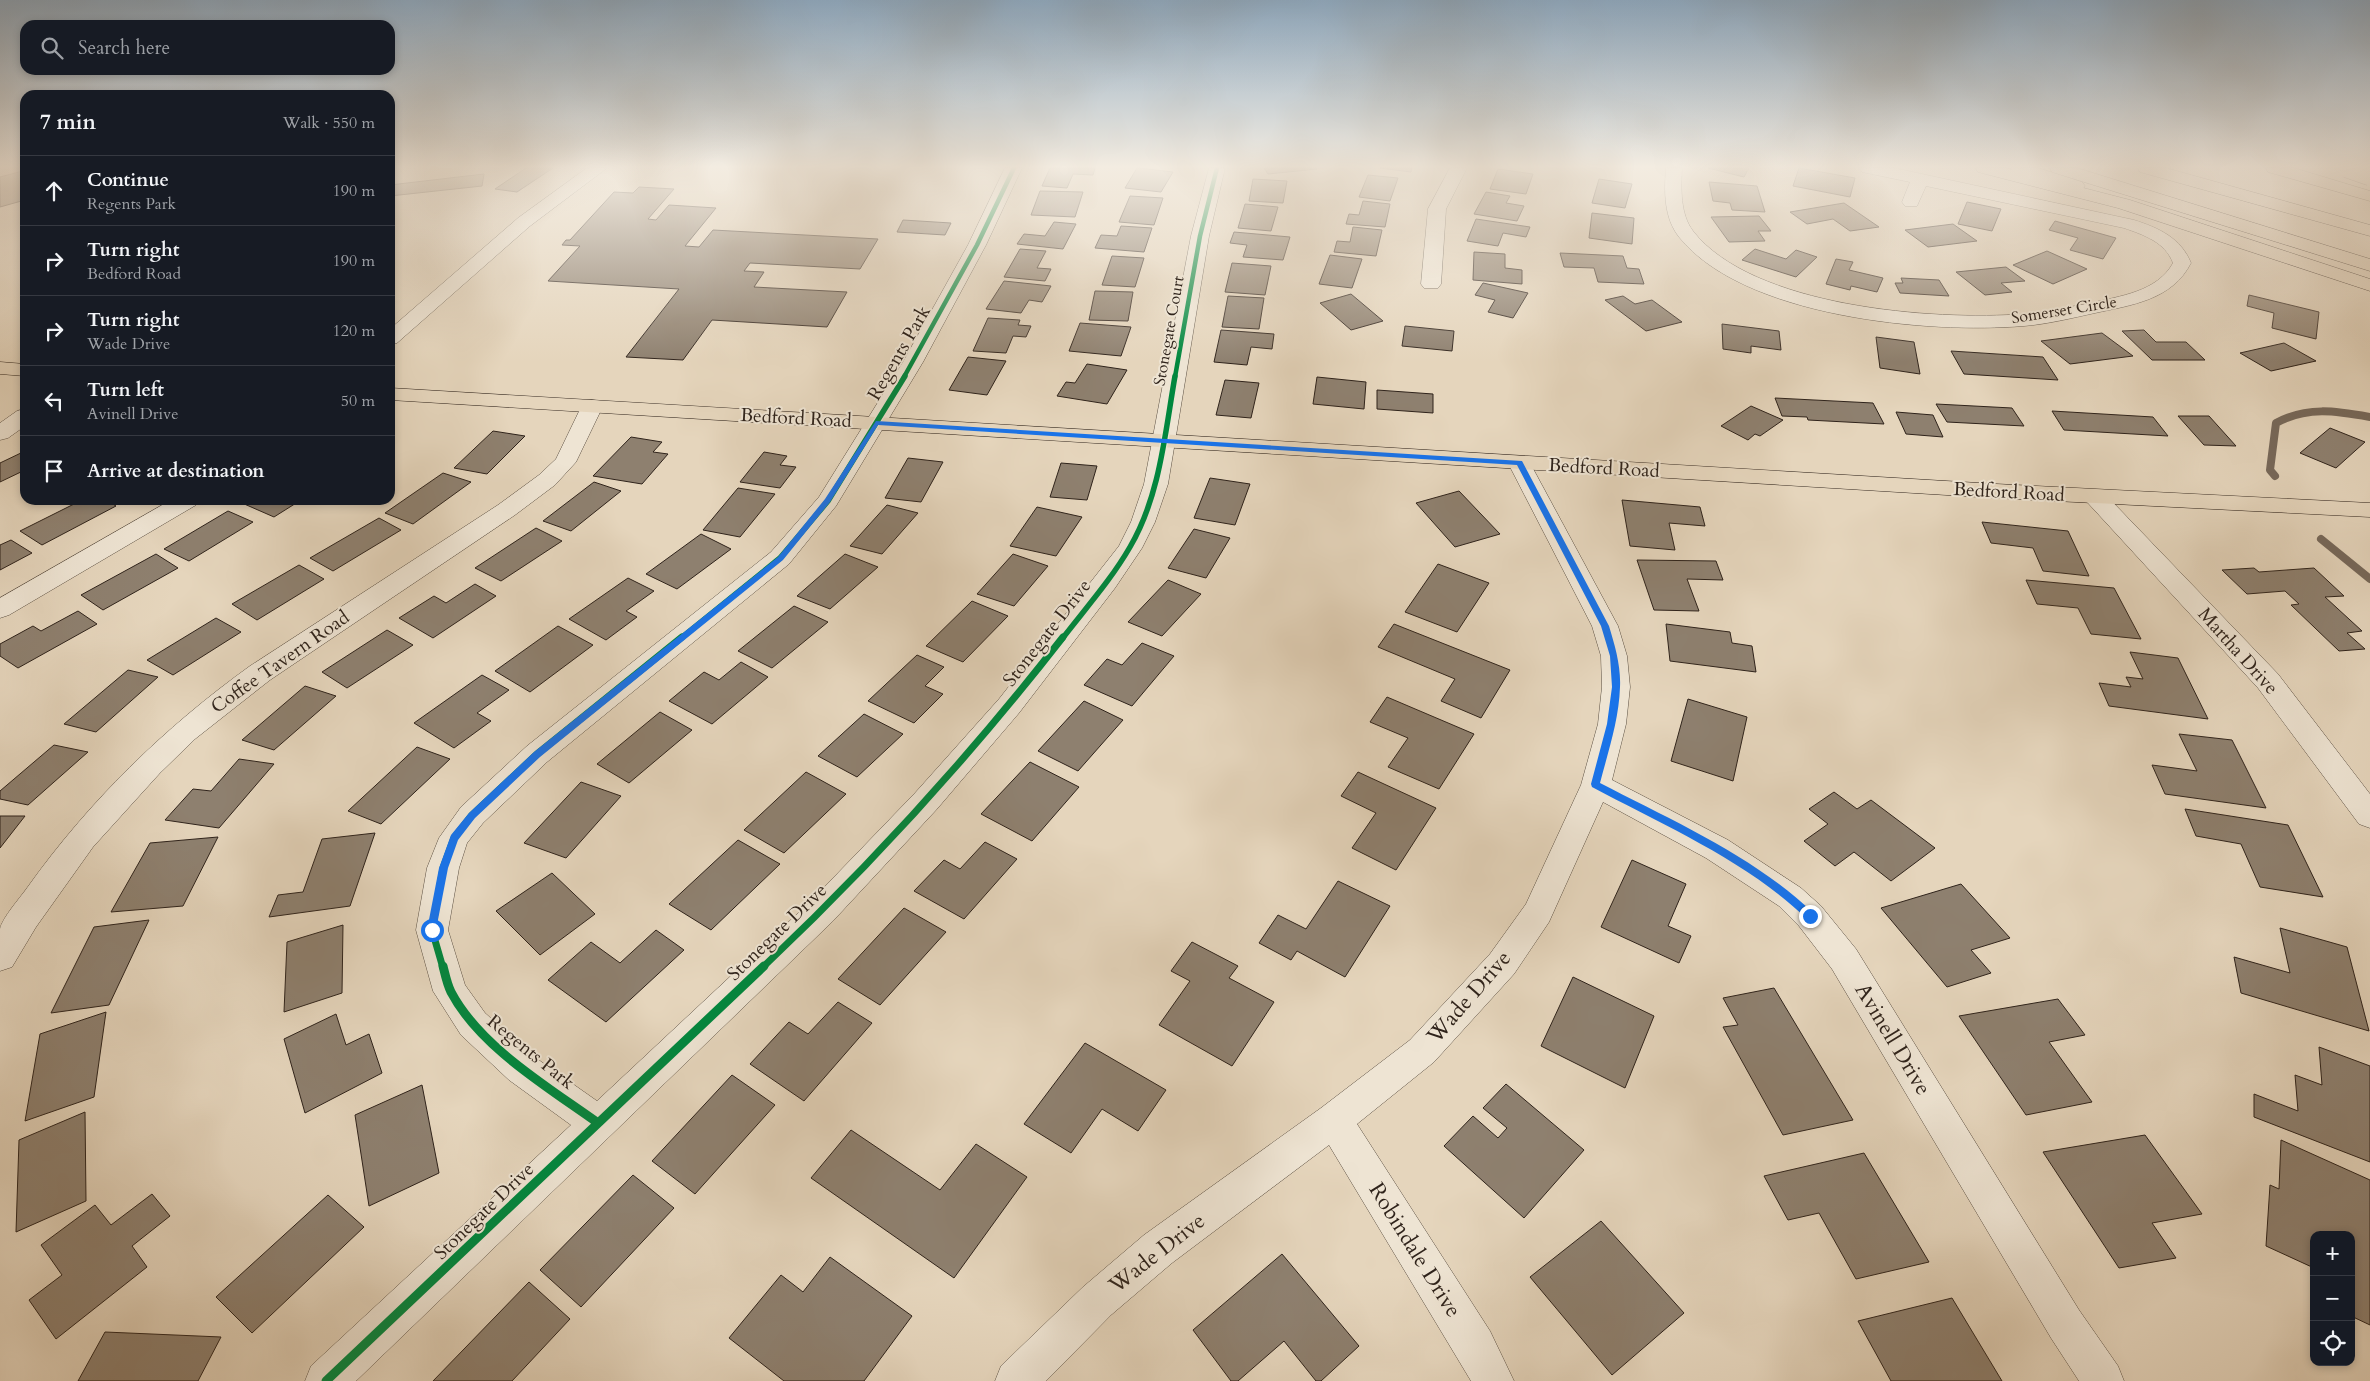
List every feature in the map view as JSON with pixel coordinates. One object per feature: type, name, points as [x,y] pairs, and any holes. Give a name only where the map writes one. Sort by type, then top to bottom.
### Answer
[{"type":"main road","points":[[2210,232],[2370,285]]},
{"type":"main road","points":[[2265,232],[2370,265]]},
{"type":"main road","points":[[2317,232],[2370,249]]},
{"type":"main road","points":[[0,368],[20,370]]},
{"type":"main road","name":"Bedford Road","points":[[395,394],[2095,497],[2370,510]]},
{"type":"street","points":[[395,336],[512,232]]},
{"type":"street","name":"Regents Park","points":[[598,1123],[521,1068],[473,1024],[450,991],[432,930],[443,868],[454,838],[472,815],[537,754],[780,558],[828,501],[913,362],[983,232]]},
{"type":"street","name":"Stonegate Court","points":[[1163,441],[1201,232]]},
{"type":"street","points":[[1431,284],[1434,232]]},
{"type":"street","name":"Somerset Circle","points":[[1684,232],[1716,264],[1751,282],[1793,297],[1854,312],[1941,320],[2023,320],[2081,311],[2137,298],[2156,290],[2178,272],[2182,263],[2180,255],[2175,249],[2150,232]]},
{"type":"street","name":"Coffee Tavern Road","points":[[0,957],[50,881],[127,787],[217,705],[259,673],[501,514],[544,481],[564,462],[592,406]]},
{"type":"street","points":[[0,433],[20,419]]},
{"type":"street","name":"Stonegate Drive","points":[[326,1381],[822,911],[926,801],[1009,706],[1130,548],[1143,522],[1156,484],[1163,441]]},
{"type":"street","name":"Wade Drive","points":[[1016,1381],[1097,1301],[1158,1249],[1334,1120],[1422,1050],[1502,964],[1538,912],[1596,784],[1612,724],[1616,687],[1614,656],[1605,626],[1519,463]]},
{"type":"street","name":"Martha Drive","points":[[2095,497],[2268,681],[2370,816]]},
{"type":"street","points":[[0,609],[179,505]]},
{"type":"street","name":"Avinell Drive","points":[[1596,784],[1717,849],[1790,897],[1810,916],[1844,959],[2065,1324],[2103,1381]]},
{"type":"street","name":"Robindale Drive","points":[[1334,1120],[1475,1346],[1493,1381]]},
{"type":"building","points":[[577,232],[696,232],[685,246],[699,247],[711,232],[758,232],[878,239],[860,269],[750,263],[744,271],[764,272],[754,287],[847,292],[827,327],[712,320],[683,360],[626,357],[679,289],[548,281],[580,246],[562,245],[566,240],[570,240]]},
{"type":"building","points":[[904,232],[946,232],[945,235]]},
{"type":"building","points":[[1047,232],[1072,232],[1063,249],[1017,244],[1024,234],[1045,236]]},
{"type":"building","points":[[1118,232],[1151,232],[1144,252],[1095,248],[1101,235],[1117,236]]},
{"type":"building","points":[[1234,232],[1290,237],[1283,260],[1243,257],[1247,245],[1230,243]]},
{"type":"building","points":[[1352,232],[1381,232],[1376,256],[1334,252],[1337,241],[1350,242]]},
{"type":"building","points":[[1470,232],[1528,232],[1526,237],[1503,233],[1498,246],[1467,241]]},
{"type":"building","points":[[1590,232],[1633,232],[1632,244],[1589,238]]},
{"type":"building","points":[[1722,232],[1759,232],[1765,241],[1729,242]]},
{"type":"building","points":[[1908,232],[1965,232],[1977,241],[1928,247]]},
{"type":"building","points":[[2058,232],[2096,232],[2116,238],[2103,259],[2070,250],[2078,238]]},
{"type":"building","points":[[1020,249],[1046,251],[1037,268],[1051,269],[1045,281],[1004,277]]},
{"type":"building","points":[[1755,249],[1786,259],[1796,250],[1817,257],[1796,277],[1742,260]]},
{"type":"building","points":[[2047,251],[2087,269],[2053,284],[2013,265]]},
{"type":"building","points":[[1474,252],[1505,254],[1505,268],[1522,270],[1522,284],[1473,280]]},
{"type":"building","points":[[1560,253],[1623,256],[1627,268],[1639,269],[1644,284],[1598,282],[1594,268],[1564,267]]},
{"type":"building","points":[[1330,255],[1362,259],[1352,288],[1319,284]]},
{"type":"building","points":[[1112,256],[1144,258],[1135,287],[1102,285]]},
{"type":"building","points":[[1836,259],[1853,262],[1849,270],[1883,278],[1877,292],[1851,286],[1850,290],[1826,284]]},
{"type":"building","points":[[1232,263],[1271,266],[1265,295],[1225,292]]},
{"type":"building","points":[[2006,267],[2025,281],[2001,283],[2012,292],[1985,295],[1956,272]]},
{"type":"building","points":[[1901,278],[1939,280],[1949,296],[1900,293],[1895,283],[1903,283]]},
{"type":"building","points":[[1004,281],[1051,286],[1042,302],[1029,300],[1021,313],[986,309]]},
{"type":"building","points":[[1483,283],[1528,293],[1513,318],[1488,312],[1495,300],[1475,295]]},
{"type":"building","points":[[1095,291],[1133,292],[1128,321],[1089,320]]},
{"type":"building","points":[[1351,294],[1383,321],[1351,330],[1320,303]]},
{"type":"building","points":[[2249,295],[2319,312],[2316,339],[2272,328],[2274,313],[2247,306]]},
{"type":"building","points":[[1228,296],[1264,298],[1259,329],[1222,327]]},
{"type":"building","points":[[1623,296],[1635,304],[1652,300],[1682,322],[1646,331],[1605,300]]},
{"type":"building","points":[[988,318],[1020,320],[1018,325],[1031,326],[1026,337],[1013,336],[1006,353],[973,351]]},
{"type":"building","points":[[1080,323],[1131,327],[1121,356],[1069,351]]},
{"type":"building","points":[[1722,324],[1779,331],[1781,350],[1751,346],[1751,353],[1723,349]]},
{"type":"building","points":[[1405,326],[1454,331],[1452,351],[1402,346]]},
{"type":"building","points":[[1221,330],[1274,334],[1272,349],[1251,347],[1247,365],[1214,362]]},
{"type":"building","points":[[2144,330],[2156,342],[2186,342],[2205,360],[2152,360],[2122,331]]},
{"type":"building","points":[[2102,333],[2133,356],[2070,364],[2041,341]]},
{"type":"building","points":[[1876,337],[1914,342],[1920,374],[1880,368]]},
{"type":"building","points":[[2284,343],[2316,361],[2271,371],[2240,353]]},
{"type":"building","points":[[1951,351],[2043,357],[2058,380],[1964,374]]},
{"type":"building","points":[[968,357],[1006,361],[987,395],[949,390]]},
{"type":"building","points":[[1087,364],[1127,370],[1107,404],[1057,396],[1066,382],[1075,383]]},
{"type":"building","points":[[1317,377],[1366,382],[1364,409],[1313,404]]},
{"type":"building","points":[[1225,380],[1259,383],[1251,418],[1216,415]]},
{"type":"building","points":[[1377,390],[1433,394],[1433,413],[1377,409]]},
{"type":"building","points":[[1775,398],[1873,403],[1884,424],[1808,420],[1807,417],[1782,416]]},
{"type":"building","points":[[1936,404],[2012,408],[2024,426],[1947,422]]},
{"type":"building","points":[[1751,406],[1783,420],[1760,436],[1755,434],[1748,440],[1721,426]]},
{"type":"building","points":[[2052,411],[2153,417],[2168,436],[2064,430]]},
{"type":"building","points":[[1896,412],[1933,415],[1943,437],[1906,434]]},
{"type":"building","points":[[2178,416],[2209,416],[2236,446],[2204,445]]},
{"type":"building","points":[[2330,428],[2365,442],[2336,468],[2300,453]]},
{"type":"building","points":[[493,431],[525,436],[487,474],[454,468]]},
{"type":"building","points":[[631,437],[662,442],[653,452],[668,454],[642,484],[593,476]]},
{"type":"building","points":[[764,452],[787,456],[780,465],[796,467],[780,488],[740,482]]},
{"type":"building","points":[[20,453],[20,472],[0,482],[0,463]]},
{"type":"building","points":[[908,458],[943,462],[921,502],[885,498]]},
{"type":"building","points":[[1061,463],[1097,466],[1087,500],[1050,497]]},
{"type":"building","points":[[443,473],[471,482],[413,524],[385,513]]},
{"type":"building","points":[[1210,478],[1250,484],[1235,525],[1194,518]]},
{"type":"building","points":[[594,482],[621,491],[571,531],[543,521]]},
{"type":"building","points":[[738,488],[775,494],[740,537],[703,530]]},
{"type":"building","points":[[1459,491],[1500,534],[1455,547],[1416,503]]},
{"type":"building","points":[[1622,500],[1700,507],[1705,526],[1669,523],[1675,550],[1630,546]]},
{"type":"building","points":[[72,505],[116,506],[42,545],[20,531]]},
{"type":"building","points":[[247,505],[293,505],[274,517]]},
{"type":"building","points":[[887,505],[918,513],[882,554],[850,546]]},
{"type":"building","points":[[1037,507],[1082,517],[1056,556],[1010,546]]},
{"type":"building","points":[[228,511],[253,522],[189,561],[164,549]]},
{"type":"building","points":[[379,518],[401,530],[333,571],[310,558]]},
{"type":"building","points":[[1982,522],[2068,531],[2089,576],[2043,571],[2033,548],[1991,543]]},
{"type":"building","points":[[536,528],[562,541],[501,581],[475,568]]},
{"type":"building","points":[[1194,529],[1230,538],[1206,578],[1168,568]]},
{"type":"building","points":[[701,534],[731,549],[677,589],[646,574]]},
{"type":"building","points":[[11,540],[32,553],[0,570],[0,545]]},
{"type":"building","points":[[156,554],[178,568],[103,610],[81,595]]},
{"type":"building","points":[[845,554],[878,567],[830,609],[797,596]]},
{"type":"building","points":[[1013,554],[1048,566],[1014,606],[977,594]]},
{"type":"building","points":[[1637,560],[1716,561],[1723,580],[1687,579],[1699,611],[1654,610]]},
{"type":"building","points":[[1438,564],[1489,583],[1457,632],[1405,612]]},
{"type":"building","points":[[299,565],[324,579],[257,620],[232,604]]},
{"type":"building","points":[[2254,568],[2259,572],[2314,568],[2344,596],[2325,597],[2362,631],[2347,633],[2365,649],[2339,651],[2291,605],[2299,604],[2285,591],[2247,594],[2222,570]]},
{"type":"building","points":[[628,578],[654,591],[626,611],[637,617],[606,640],[569,619]]},
{"type":"building","points":[[1168,580],[1201,594],[1162,636],[1128,622]]},
{"type":"building","points":[[2026,580],[2114,588],[2141,639],[2091,634],[2078,608],[2037,604]]},
{"type":"building","points":[[475,584],[496,596],[433,638],[399,618],[434,596],[446,603]]},
{"type":"building","points":[[972,601],[1008,616],[963,662],[926,646]]},
{"type":"building","points":[[794,606],[828,622],[772,668],[738,651]]},
{"type":"building","points":[[78,611],[97,624],[18,668],[0,656],[0,644],[33,626],[41,631]]},
{"type":"building","points":[[216,618],[241,632],[173,675],[147,660]]},
{"type":"building","points":[[1394,624],[1510,670],[1481,718],[1441,701],[1455,679],[1378,647]]},
{"type":"building","points":[[1666,624],[1730,632],[1732,643],[1752,646],[1756,672],[1670,661]]},
{"type":"building","points":[[558,626],[593,645],[530,692],[495,671]]},
{"type":"building","points":[[387,630],[413,645],[347,688],[322,672]]},
{"type":"building","points":[[1142,643],[1174,656],[1132,706],[1084,685],[1107,659],[1122,665]]},
{"type":"building","points":[[2130,652],[2178,658],[2208,719],[2109,706],[2099,683],[2131,687],[2126,677],[2143,679]]},
{"type":"building","points":[[917,655],[944,667],[925,686],[943,694],[914,723],[868,701]]},
{"type":"building","points":[[741,662],[768,677],[712,724],[669,701],[704,672],[719,680]]},
{"type":"building","points":[[128,670],[158,677],[96,732],[64,724]]},
{"type":"building","points":[[482,675],[509,690],[477,713],[491,721],[454,748],[414,723]]},
{"type":"building","points":[[305,686],[336,696],[274,750],[242,740]]},
{"type":"building","points":[[1387,697],[1474,734],[1439,789],[1388,767],[1408,738],[1370,722]]},
{"type":"building","points":[[1688,699],[1747,717],[1733,781],[1671,761]]},
{"type":"building","points":[[1084,701],[1123,720],[1078,771],[1038,751]]},
{"type":"building","points":[[660,712],[692,730],[629,783],[597,764]]},
{"type":"building","points":[[864,714],[903,734],[857,777],[818,756]]},
{"type":"building","points":[[2179,734],[2232,740],[2266,808],[2165,794],[2152,765],[2197,771]]},
{"type":"building","points":[[54,745],[88,752],[28,805],[0,799],[0,791]]},
{"type":"building","points":[[417,747],[450,759],[381,824],[348,811]]},
{"type":"building","points":[[239,759],[274,764],[219,828],[165,820],[193,789],[211,791]]},
{"type":"building","points":[[1030,762],[1079,787],[1032,841],[981,814]]},
{"type":"building","points":[[806,772],[846,794],[784,853],[744,830]]},
{"type":"building","points":[[1358,772],[1436,808],[1396,870],[1352,848],[1376,813],[1341,796]]},
{"type":"building","points":[[581,782],[621,796],[566,858],[524,843]]},
{"type":"building","points":[[1834,792],[1857,809],[1871,800],[1935,848],[1891,881],[1854,852],[1835,866],[1804,841],[1828,824],[1809,809]]},
{"type":"building","points":[[2185,809],[2288,825],[2323,897],[2260,887],[2241,844],[2196,836]]},
{"type":"building","points":[[0,816],[25,816],[0,848]]},
{"type":"building","points":[[375,833],[350,906],[269,917],[278,895],[303,892],[322,839]]},
{"type":"building","points":[[218,837],[183,906],[111,912],[150,843]]},
{"type":"building","points":[[738,840],[780,864],[711,930],[669,904]]},
{"type":"building","points":[[985,842],[1017,859],[964,919],[914,891],[944,860],[960,869]]},
{"type":"building","points":[[1632,860],[1686,884],[1668,926],[1691,936],[1679,963],[1601,927]]},
{"type":"building","points":[[552,873],[595,914],[540,955],[496,911]]},
{"type":"building","points":[[1338,881],[1390,906],[1345,977],[1297,951],[1291,960],[1259,943],[1278,915],[1306,929]]},
{"type":"building","points":[[1961,884],[2010,938],[1971,950],[1991,973],[1947,987],[1881,908]]},
{"type":"building","points":[[904,908],[946,932],[880,1005],[838,979]]},
{"type":"building","points":[[149,920],[109,1005],[51,1013],[94,927]]},
{"type":"building","points":[[343,925],[342,993],[284,1012],[287,942]]},
{"type":"building","points":[[2280,928],[2347,947],[2369,1031],[2241,993],[2234,957],[2290,973]]},
{"type":"building","points":[[656,930],[684,950],[606,1022],[548,980],[591,942],[620,963]]},
{"type":"building","points":[[1192,942],[1238,966],[1229,978],[1274,1002],[1232,1066],[1159,1025],[1190,981],[1171,971]]},
{"type":"building","points":[[1573,977],[1654,1016],[1625,1088],[1541,1046]]},
{"type":"building","points":[[1774,988],[1853,1120],[1783,1135],[1723,1027],[1738,1025],[1723,998]]},
{"type":"building","points":[[2058,999],[2085,1035],[2049,1042],[2092,1102],[2026,1115],[1959,1016]]},
{"type":"building","points":[[838,1002],[872,1023],[804,1101],[750,1064],[789,1022],[808,1034]]},
{"type":"building","points":[[106,1012],[94,1097],[25,1121],[40,1034]]},
{"type":"building","points":[[336,1014],[346,1045],[369,1034],[382,1073],[305,1113],[284,1039]]},
{"type":"building","points":[[1085,1043],[1166,1090],[1138,1131],[1102,1109],[1071,1153],[1024,1124]]},
{"type":"building","points":[[2319,1047],[2370,1066],[2370,1162],[2254,1117],[2254,1094],[2298,1111],[2295,1075],[2322,1085]]},
{"type":"building","points":[[732,1075],[775,1105],[695,1194],[652,1161]]},
{"type":"building","points":[[1506,1084],[1584,1150],[1524,1218],[1444,1146],[1473,1116],[1498,1138],[1507,1128],[1483,1108]]},
{"type":"building","points":[[422,1085],[439,1173],[369,1206],[355,1115]]},
{"type":"building","points":[[85,1112],[86,1201],[16,1232],[19,1140]]},
{"type":"building","points":[[851,1130],[940,1190],[976,1144],[1027,1177],[954,1278],[811,1178]]},
{"type":"building","points":[[2145,1135],[2202,1214],[2152,1223],[2176,1258],[2119,1268],[2043,1152]]},
{"type":"building","points":[[2281,1140],[2370,1180],[2370,1325],[2355,1318],[2355,1231],[2310,1231],[2310,1266],[2266,1246],[2270,1185],[2279,1189]]},
{"type":"building","points":[[1864,1153],[1929,1262],[1856,1279],[1819,1213],[1788,1220],[1764,1176]]},
{"type":"building","points":[[633,1175],[674,1208],[581,1307],[540,1270]]},
{"type":"building","points":[[152,1194],[170,1216],[132,1246],[147,1267],[56,1339],[29,1300],[62,1275],[41,1245],[95,1205],[111,1225]]},
{"type":"building","points":[[328,1195],[364,1227],[252,1333],[216,1297]]},
{"type":"building","points":[[1601,1221],[1684,1313],[1612,1375],[1530,1277]]},
{"type":"building","points":[[1282,1254],[1359,1346],[1321,1381],[1316,1381],[1284,1341],[1238,1381],[1231,1381],[1193,1330]]},
{"type":"building","points":[[830,1257],[912,1316],[864,1381],[784,1381],[729,1338],[781,1275],[803,1292]]},
{"type":"building","points":[[529,1282],[570,1319],[512,1381],[433,1381]]},
{"type":"building","points":[[1952,1298],[2002,1381],[1891,1381],[1858,1321]]},
{"type":"building","points":[[105,1332],[221,1337],[198,1381],[78,1381]]},
{"type":"waterway","points":[[2275,476],[2270,470],[2276,423],[2299,414],[2322,411],[2370,417]]},
{"type":"waterway","points":[[2321,539],[2370,579]]},
{"type":"cycle path","points":[[598,1123],[521,1068],[473,1024],[450,991],[432,930],[443,868],[454,838],[472,815],[537,754],[780,558],[828,501],[913,362],[983,232]]},
{"type":"cycle path","points":[[326,1381],[822,911],[926,801],[1009,706],[1106,582],[1130,548],[1143,522],[1156,484],[1201,232]]},
{"type":"route","points":[[432,930],[443,868],[454,838],[472,815],[537,754],[780,558],[828,501],[876,423],[1519,463],[1605,626],[1614,656],[1616,687],[1612,724],[1596,784],[1717,849],[1790,897],[1810,916]]}]
